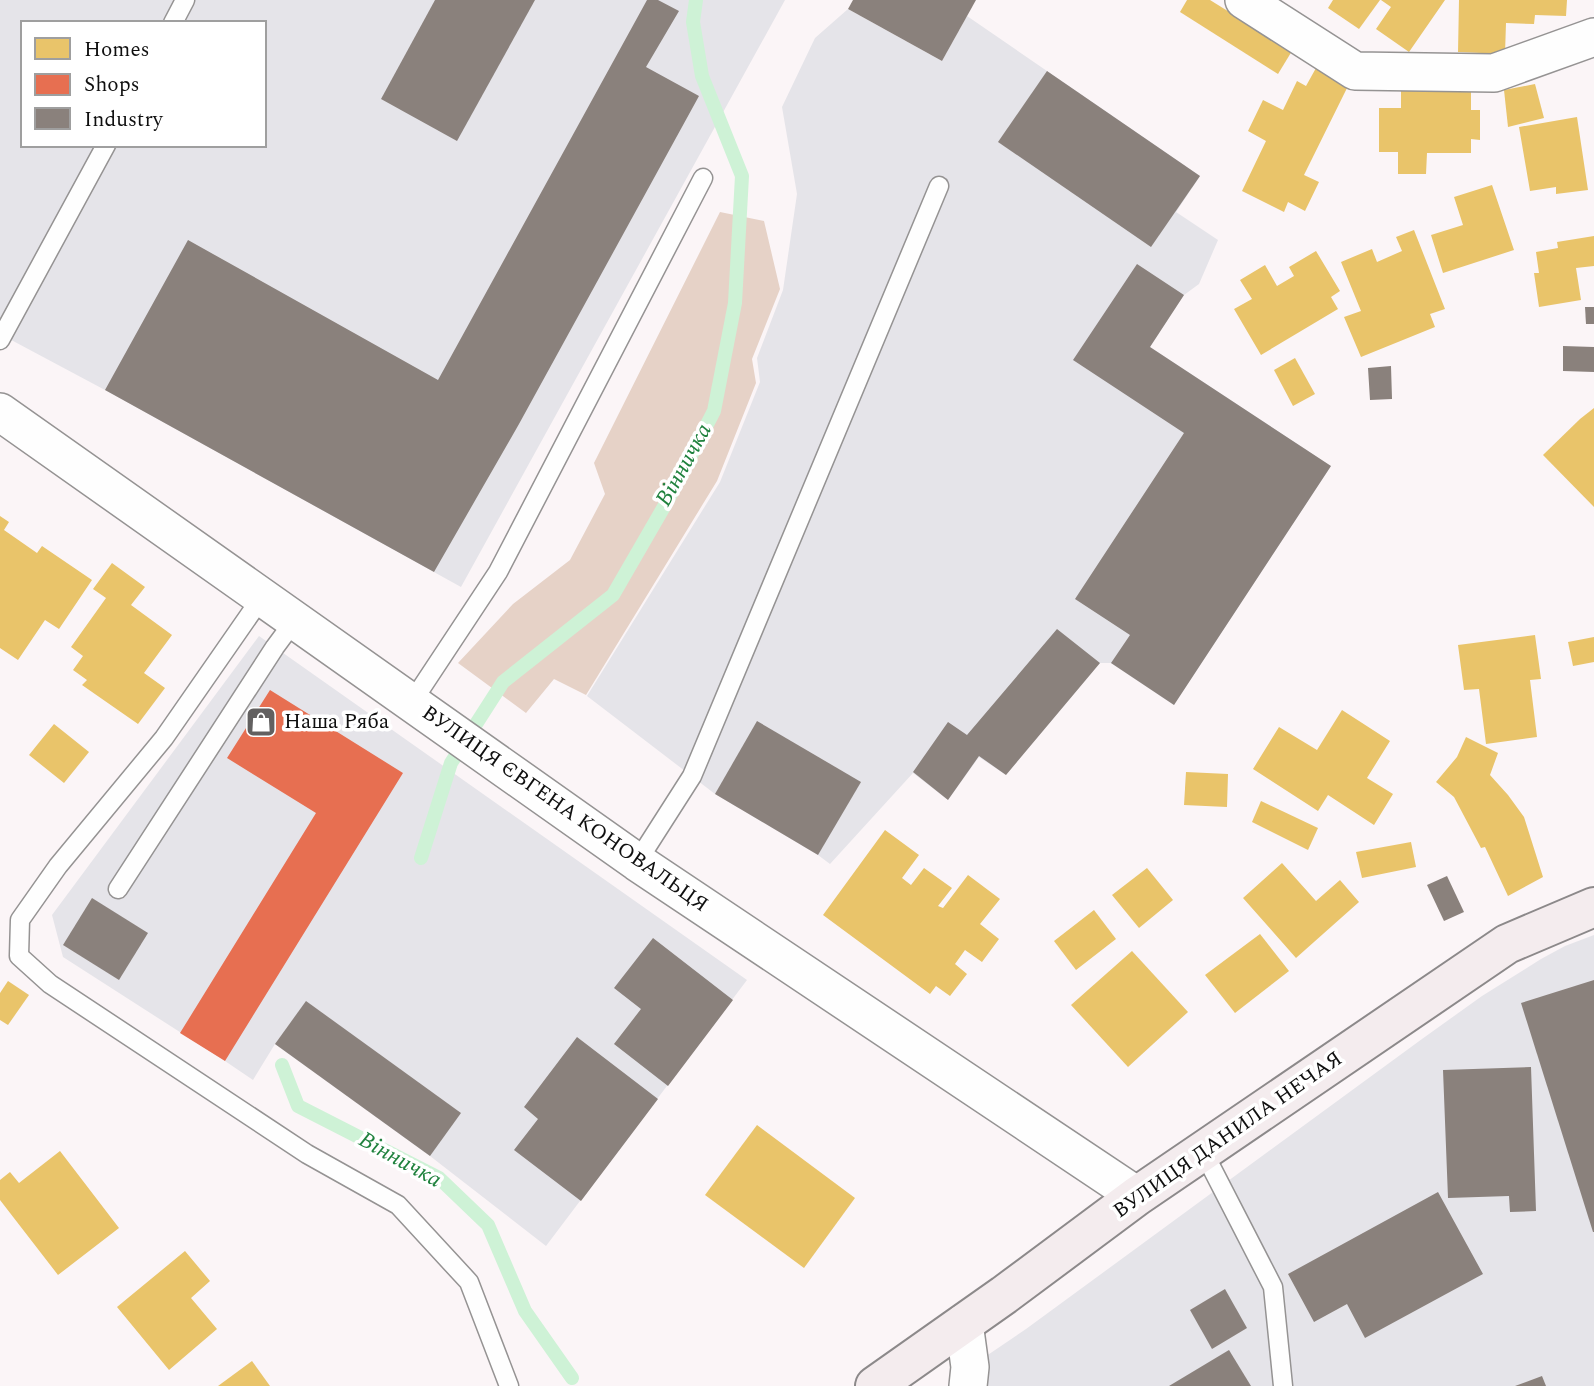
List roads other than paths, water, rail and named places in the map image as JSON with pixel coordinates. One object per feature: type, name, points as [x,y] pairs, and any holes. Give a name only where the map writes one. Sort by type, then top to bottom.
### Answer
[{"type":"main road","name":"ВУЛИЦЯ ДАНИЛА НЕЧАЯ","points":[[875,1386],[1137,1196],[1507,944],[1594,907]]},
{"type":"street","points":[[1244,0],[1356,71],[1494,73],[1594,37]]},
{"type":"street","name":"ВУЛИЦЯ ЄВГЕНА КОНОВАЛЬЦЯ","points":[[3,421],[262,597],[637,862],[1137,1196]]},
{"type":"street","points":[[964,1323],[970,1367],[968,1386]]},
{"type":"lane","points":[[174,21],[185,0]]},
{"type":"lane","points":[[0,340],[105,147]]},
{"type":"lane","points":[[412,702],[498,572],[703,178]]},
{"type":"lane","points":[[637,862],[692,776],[939,186]]},
{"type":"lane","points":[[262,597],[164,738],[58,866],[20,920],[19,956],[50,984],[307,1154],[398,1205],[469,1282],[509,1386]]},
{"type":"lane","points":[[118,889],[295,620]]},
{"type":"lane","points":[[1203,1151],[1273,1287],[1283,1386]]},
{"type":"waterway","name":"Вінничка","points":[[421,858],[451,763],[503,682],[613,595],[665,505],[714,411],[735,303],[742,176],[702,76],[693,22],[696,0]]},
{"type":"waterway","name":"Вінничка","points":[[282,1065],[298,1106],[439,1178],[488,1225],[525,1311],[572,1378]]},
{"type":"place","name":"Наша Ряба","points":[[261,722]]}]
